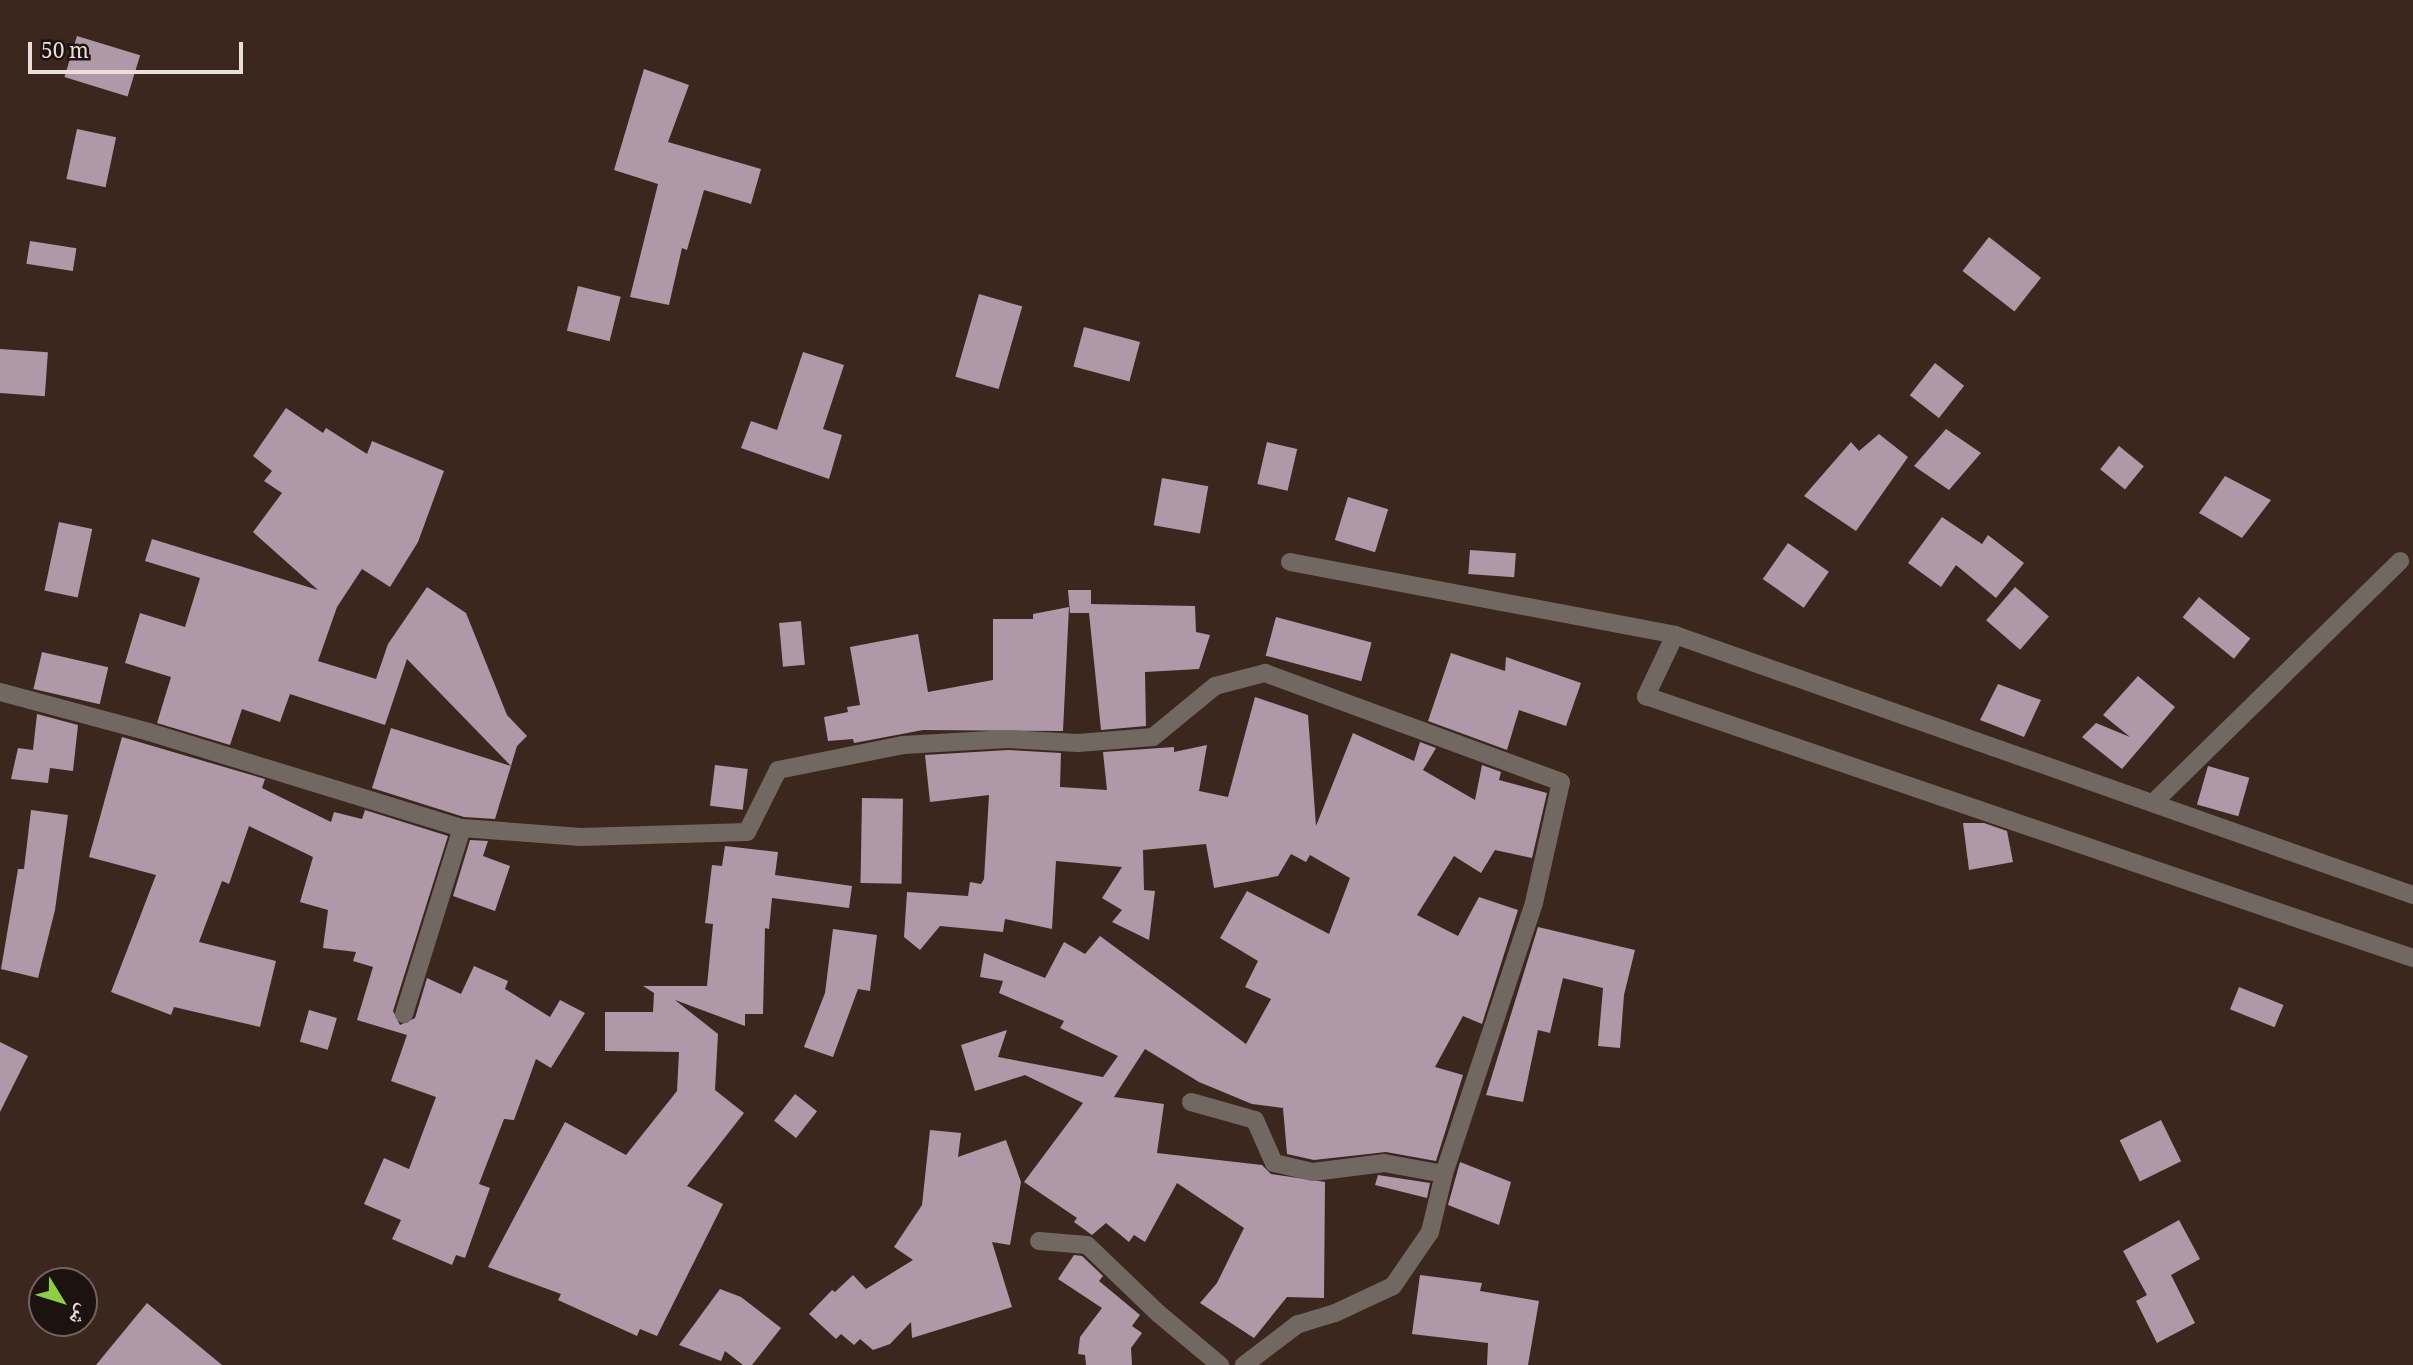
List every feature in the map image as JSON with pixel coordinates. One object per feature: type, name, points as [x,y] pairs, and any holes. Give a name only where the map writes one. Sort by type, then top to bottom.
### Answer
[{"type":"street","points":[[2152,803],[2400,561]]},
{"type":"street","points":[[1290,562],[1675,635],[2413,895]]},
{"type":"street","points":[[1675,635],[1646,696],[2413,958]]},
{"type":"street","points":[[1,697],[149,732],[462,828],[581,837],[747,832],[778,770],[903,745],[1007,739],[1078,743],[1153,737],[1215,686],[1265,673],[1410,723],[1561,782],[1534,903],[1444,1174],[1430,1232],[1393,1286],[1335,1313],[1298,1324],[1244,1365]]},
{"type":"street","points":[[404,1014],[462,828]]},
{"type":"street","points":[[1191,1102],[1255,1120],[1274,1163],[1313,1172],[1384,1163],[1444,1174]]},
{"type":"street","points":[[1039,1241],[1087,1245],[1158,1314],[1220,1365]]},
{"type":"building","points":[[77,36],[140,55],[128,96],[64,77]]},
{"type":"building","points":[[644,69],[689,85],[668,142],[761,169],[751,204],[704,190],[687,250],[682,248],[669,305],[630,297],[658,184],[614,170]]},
{"type":"building","points":[[77,129],[116,137],[106,187],[66,179]]},
{"type":"building","points":[[1989,237],[2041,278],[2015,312],[1963,271]]},
{"type":"building","points":[[30,241],[76,248],[73,271],[26,264]]},
{"type":"building","points":[[578,286],[621,297],[610,341],[567,331]]},
{"type":"building","points":[[979,294],[1022,306],[999,389],[955,377]]},
{"type":"building","points":[[1084,327],[1140,342],[1129,382],[1073,367]]},
{"type":"building","points":[[0,349],[48,352],[45,396],[0,393]]},
{"type":"building","points":[[803,352],[844,365],[823,429],[842,435],[829,479],[741,448],[751,421],[777,430]]},
{"type":"building","points":[[1935,363],[1964,386],[1939,418],[1910,395]]},
{"type":"building","points":[[286,408],[323,433],[326,428],[367,454],[372,441],[444,471],[418,542],[390,587],[362,569],[337,607],[318,661],[376,679],[388,644],[427,587],[466,613],[507,715],[527,736],[517,746],[511,766],[407,659],[385,725],[290,694],[280,722],[242,709],[230,745],[157,723],[171,677],[125,663],[140,613],[185,627],[200,578],[145,561],[152,539],[318,590],[253,532],[282,493],[264,481],[272,471],[253,456]]},
{"type":"building","points":[[1946,429],[1981,453],[1949,490],[1914,466]]},
{"type":"building","points":[[1879,434],[1908,457],[1856,531],[1804,496],[1851,442],[1859,451]]},
{"type":"building","points":[[1267,442],[1297,449],[1288,491],[1257,484]]},
{"type":"building","points":[[2119,446],[2144,466],[2125,489],[2100,469]]},
{"type":"building","points":[[2225,476],[2271,500],[2242,538],[2199,513]]},
{"type":"building","points":[[1162,478],[1208,486],[1200,533],[1154,525]]},
{"type":"building","points":[[1348,497],[1388,509],[1375,552],[1335,540]]},
{"type":"building","points":[[1942,517],[1982,544],[1988,535],[2024,563],[1996,598],[1956,565],[1941,587],[1908,563]]},
{"type":"building","points":[[59,522],[92,529],[78,598],[44,590]]},
{"type":"building","points":[[1788,543],[1829,572],[1804,608],[1763,579]]},
{"type":"building","points":[[1470,550],[1516,553],[1514,577],[1468,574]]},
{"type":"building","points":[[2015,587],[2049,617],[2020,650],[1986,620]]},
{"type":"building","points":[[1068,590],[1091,590],[1091,604],[1195,606],[1196,632],[1210,635],[1199,669],[1145,672],[1146,726],[1101,730],[1089,613],[1070,613]]},
{"type":"building","points":[[2199,597],[2250,639],[2234,659],[2183,617]]},
{"type":"building","points":[[1069,607],[1063,731],[923,730],[854,743],[853,739],[828,741],[824,717],[848,712],[847,707],[860,705],[850,647],[918,634],[928,692],[993,680],[993,619],[1033,619],[1033,614]]},
{"type":"building","points":[[1276,617],[1372,643],[1361,681],[1266,656]]},
{"type":"building","points":[[801,621],[805,665],[783,667],[779,623]]},
{"type":"building","points":[[42,652],[108,667],[100,704],[33,689]]},
{"type":"building","points":[[1451,653],[1505,671],[1506,657],[1581,683],[1566,726],[1519,710],[1507,750],[1428,721]]},
{"type":"building","points":[[2138,676],[2175,707],[2122,769],[2082,737],[2096,723],[2130,737],[2103,715]]},
{"type":"building","points":[[1998,684],[2041,700],[2024,737],[1980,720]]},
{"type":"building","points":[[1255,697],[1308,715],[1316,826],[1353,733],[1414,761],[1420,742],[1436,748],[1423,770],[1475,800],[1482,765],[1501,772],[1499,780],[1547,793],[1532,858],[1495,850],[1481,873],[1454,856],[1417,915],[1458,936],[1479,897],[1518,910],[1482,1024],[1463,1016],[1435,1067],[1463,1075],[1436,1161],[1386,1152],[1314,1160],[1287,1154],[1283,1108],[1252,1104],[1199,1082],[1145,1049],[1114,1097],[1164,1104],[1157,1153],[1262,1165],[1271,1174],[1325,1182],[1324,1298],[1287,1297],[1254,1338],[1200,1303],[1217,1283],[1244,1228],[1177,1183],[1145,1242],[1134,1235],[1129,1242],[1106,1223],[1092,1235],[1074,1222],[1077,1218],[1024,1182],[1083,1103],[1025,1075],[975,1091],[961,1045],[1007,1030],[998,1057],[1103,1077],[1118,1056],[1060,1028],[1064,1021],[999,993],[1003,981],[980,977],[984,953],[1045,978],[1064,942],[1085,954],[1100,936],[1246,1044],[1271,999],[1245,987],[1258,961],[1220,938],[1247,891],[1329,934],[1350,878],[1310,855],[1306,862],[1291,854],[1278,876],[1214,888],[1206,844],[1143,850],[1144,890],[1155,891],[1149,940],[1112,922],[1122,910],[1102,898],[1122,867],[1056,861],[1052,929],[1005,919],[1003,932],[940,926],[920,950],[904,937],[907,892],[968,896],[970,882],[981,884],[984,879],[989,795],[930,802],[925,755],[1008,750],[1061,753],[1060,787],[1107,790],[1103,752],[1174,747],[1174,752],[1207,745],[1199,791],[1228,797]]},
{"type":"building","points":[[37,714],[78,725],[73,771],[50,768],[48,783],[11,779],[18,748],[33,750]]},
{"type":"building","points":[[391,728],[511,766],[495,819],[464,817],[372,788]]},
{"type":"building","points":[[122,737],[265,779],[262,788],[331,822],[334,812],[362,819],[365,810],[448,836],[393,1011],[400,1025],[415,1018],[427,978],[461,994],[474,966],[508,981],[505,989],[550,1017],[560,1000],[585,1013],[551,1068],[536,1059],[514,1120],[504,1119],[479,1184],[490,1188],[465,1258],[456,1255],[452,1265],[392,1239],[401,1220],[364,1204],[384,1158],[409,1169],[436,1097],[391,1081],[407,1035],[357,1020],[373,967],[353,961],[356,952],[323,948],[328,910],[300,902],[313,857],[249,826],[229,884],[222,881],[199,942],[276,961],[260,1027],[174,1007],[171,1015],[111,992],[156,875],[89,857]]},
{"type":"building","points":[[715,765],[748,769],[743,810],[710,806]]},
{"type":"building","points":[[2208,766],[2249,778],[2238,816],[2197,804]]},
{"type":"building","points":[[862,798],[903,799],[902,884],[861,883]]},
{"type":"building","points":[[31,810],[68,815],[55,910],[38,978],[1,969],[18,869],[24,869]]},
{"type":"building","points":[[1963,823],[1984,823],[2007,831],[2013,862],[1969,870]]},
{"type":"building","points":[[470,840],[488,841],[483,856],[510,866],[495,911],[453,896]]},
{"type":"building","points":[[725,846],[778,852],[775,875],[852,886],[849,908],[772,898],[769,929],[765,928],[763,1014],[745,1014],[745,1026],[675,1000],[718,1034],[715,1090],[744,1113],[687,1186],[723,1204],[657,1336],[640,1329],[637,1336],[558,1300],[561,1294],[488,1267],[565,1122],[626,1155],[677,1091],[679,1052],[605,1051],[605,1012],[653,1012],[654,993],[643,986],[707,986],[713,924],[705,923],[712,865],[722,866]]},
{"type":"building","points":[[1538,927],[1635,950],[1624,995],[1620,1048],[1598,1046],[1603,988],[1563,978],[1550,1033],[1538,1030],[1523,1102],[1486,1095]]},
{"type":"building","points":[[833,929],[877,935],[870,991],[858,989],[833,1057],[804,1047],[825,993]]},
{"type":"building","points":[[2239,987],[2284,1005],[2275,1027],[2230,1009]]},
{"type":"building","points":[[309,1010],[337,1018],[328,1050],[300,1042]]},
{"type":"building","points":[[0,1042],[28,1056],[0,1112]]},
{"type":"building","points":[[795,1094],[817,1111],[796,1138],[774,1121]]},
{"type":"building","points":[[2161,1120],[2181,1161],[2140,1182],[2120,1140]]},
{"type":"building","points":[[930,1130],[961,1133],[958,1157],[1006,1140],[1021,1182],[1010,1245],[992,1242],[1012,1307],[912,1338],[911,1322],[890,1344],[873,1350],[860,1339],[854,1345],[841,1334],[836,1339],[809,1314],[832,1290],[835,1292],[853,1275],[866,1289],[913,1260],[894,1247],[922,1205]]},
{"type":"building","points":[[1460,1162],[1511,1182],[1499,1225],[1448,1205]]},
{"type":"building","points":[[1378,1175],[1430,1183],[1427,1198],[1375,1185]]},
{"type":"building","points":[[2179,1220],[2200,1259],[2171,1275],[2195,1323],[2157,1343],[2136,1301],[2147,1295],[2123,1251]]},
{"type":"building","points":[[1074,1255],[1082,1256],[1103,1276],[1099,1281],[1140,1315],[1132,1326],[1142,1333],[1131,1348],[1132,1365],[1086,1365],[1085,1355],[1078,1354],[1080,1337],[1102,1308],[1058,1279]]},
{"type":"building","points":[[1420,1275],[1482,1283],[1480,1291],[1539,1301],[1528,1365],[1487,1365],[1488,1343],[1412,1334]]},
{"type":"building","points":[[720,1289],[741,1297],[781,1328],[752,1365],[743,1365],[725,1351],[721,1361],[679,1345]]},
{"type":"building","points":[[147,1303],[222,1365],[96,1365]]}]
